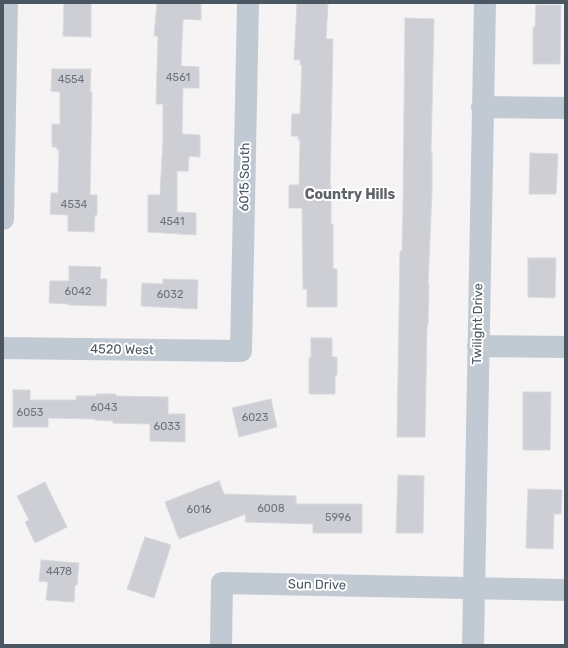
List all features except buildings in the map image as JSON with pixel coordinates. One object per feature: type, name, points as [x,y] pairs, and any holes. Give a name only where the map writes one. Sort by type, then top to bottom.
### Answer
[{"type":"street","points":[[3,219],[7,3]]},
{"type":"street","name":"6015 South","points":[[241,351],[248,3]]},
{"type":"street","name":"Twilight Drive","points":[[473,645],[485,3]]},
{"type":"street","points":[[482,107],[565,108]]},
{"type":"street","points":[[478,346],[565,347]]},
{"type":"street","name":"4520 West","points":[[3,348],[241,351]]},
{"type":"street","name":"Sun Drive","points":[[221,645],[222,583],[474,588]]},
{"type":"street","points":[[474,588],[565,590]]},
{"type":"district","name":"Country Hills","points":[[350,195]]}]
